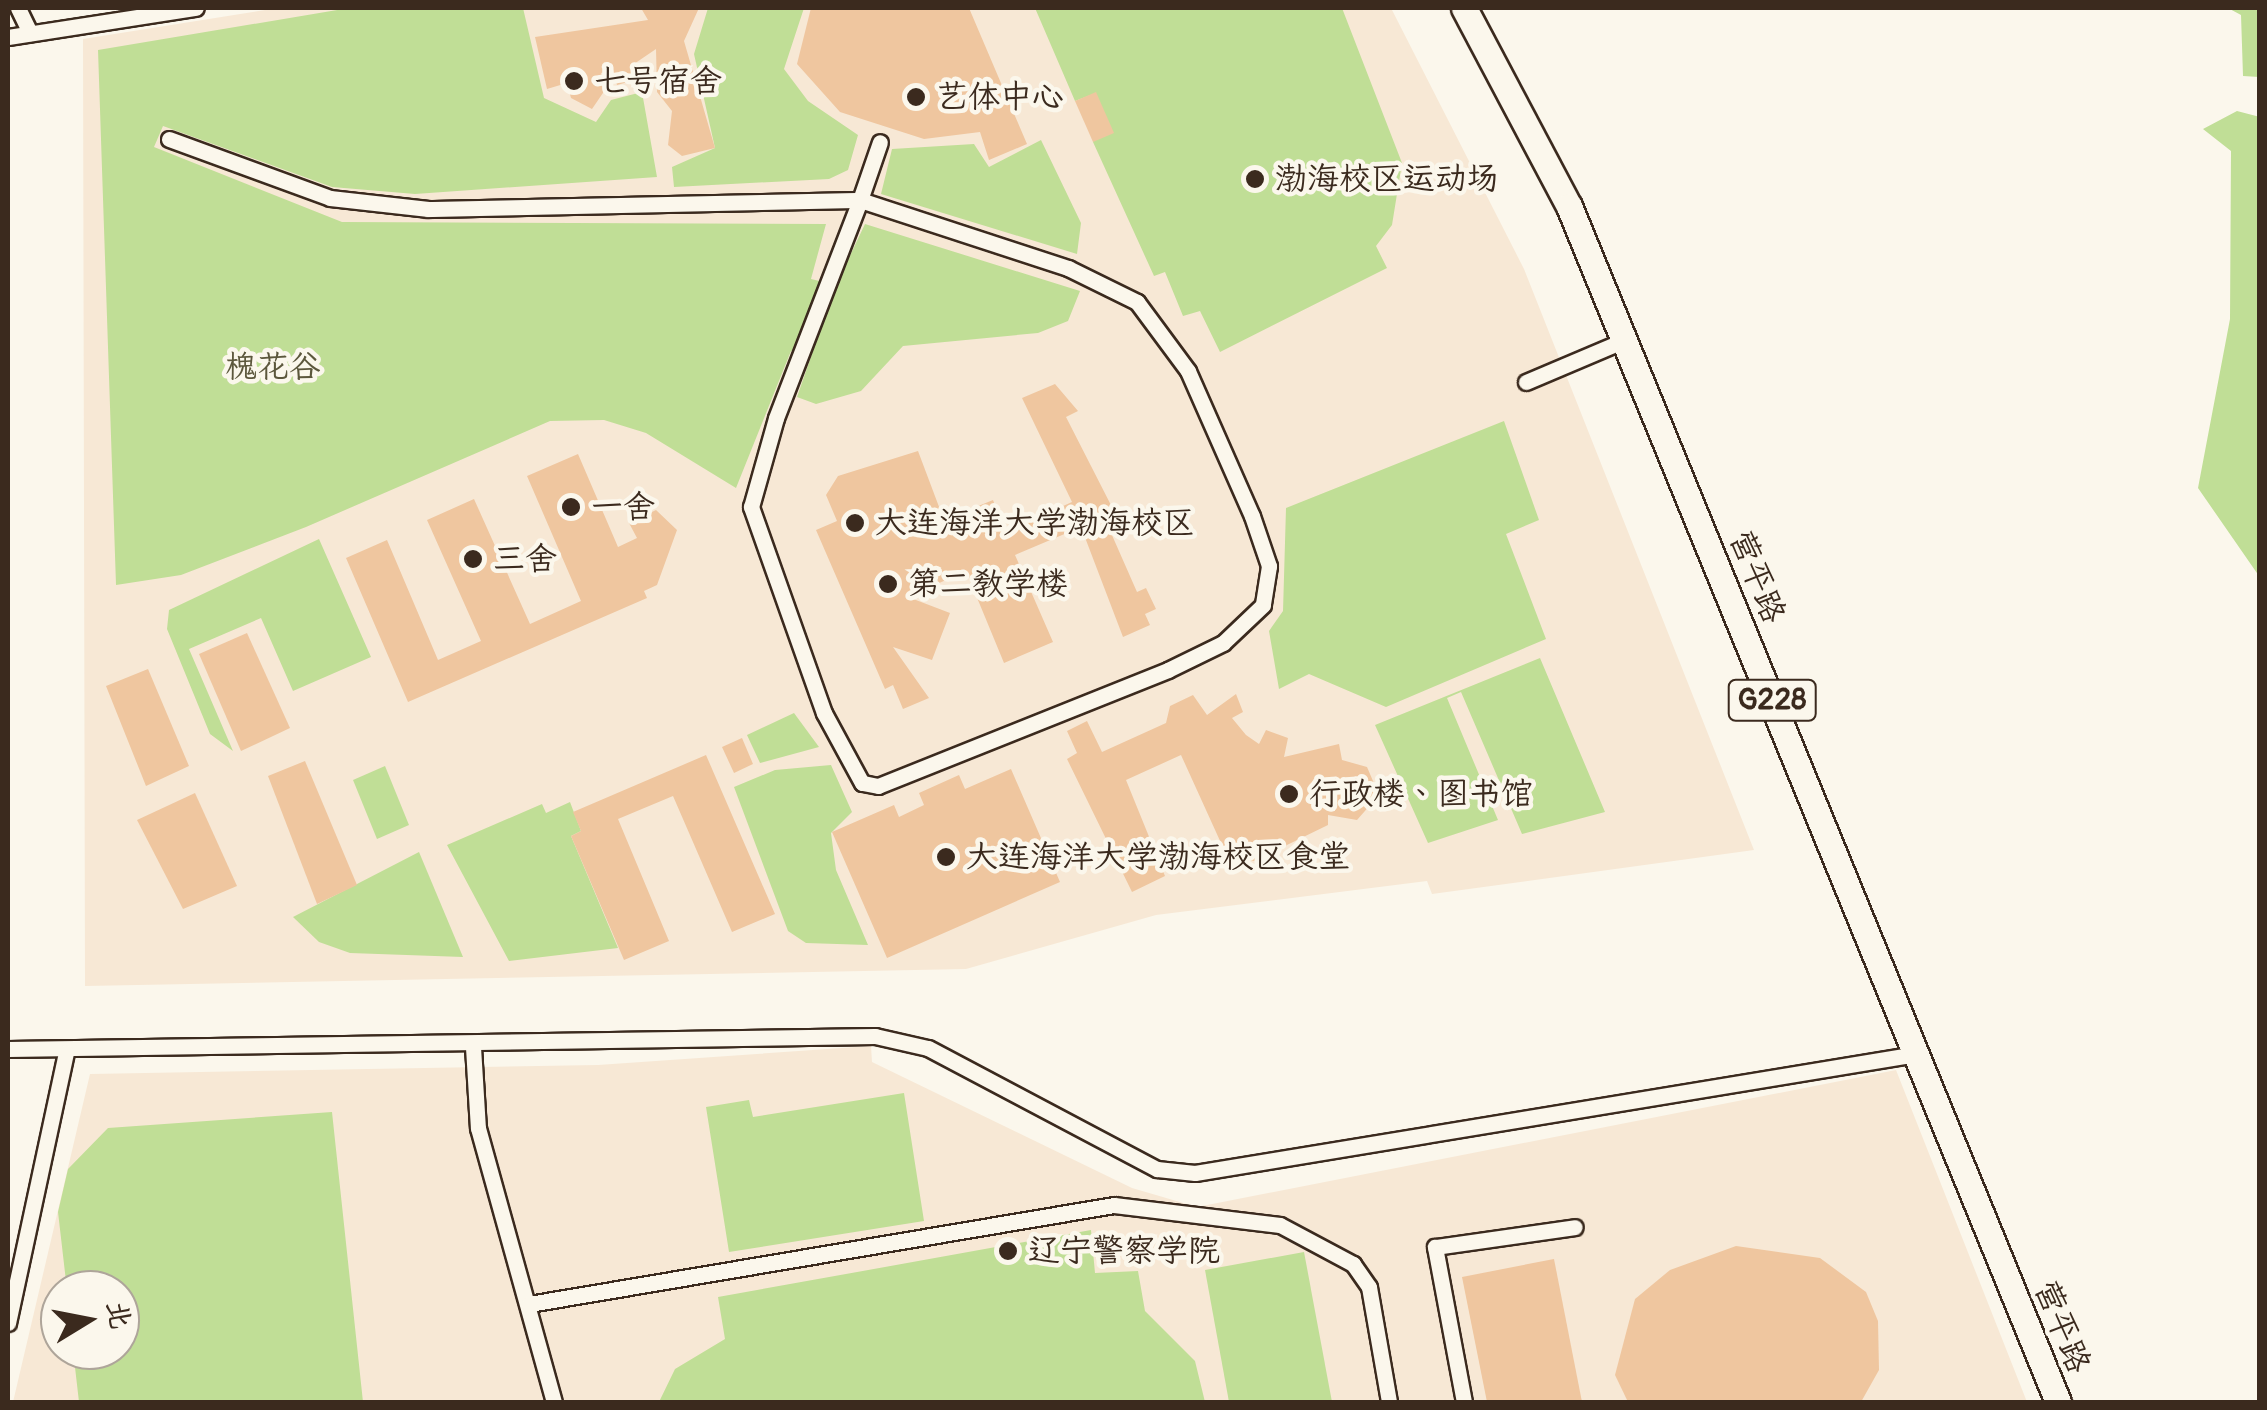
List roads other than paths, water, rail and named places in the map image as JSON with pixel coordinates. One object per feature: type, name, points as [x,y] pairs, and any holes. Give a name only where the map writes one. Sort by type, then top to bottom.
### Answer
[{"type":"highway","name":"营平路","points":[[1464,8],[1542,148],[1625,340],[2058,1402]]},
{"type":"street","points":[[18,8],[30,33]]},
{"type":"street","points":[[8,37],[139,12],[196,8]]},
{"type":"street","points":[[169,139],[330,198],[428,210],[860,200],[1101,280],[1161,326],[1263,544],[1270,588],[1262,605],[1222,643],[1168,670],[905,780],[862,783],[824,714],[752,520],[799,358],[860,200],[880,142]]},
{"type":"street","points":[[1526,382],[1625,340]]},
{"type":"street","points":[[8,1049],[66,1052],[473,1047],[875,1036],[928,1048],[1157,1170],[1195,1173],[1916,1054]]},
{"type":"street","points":[[473,1047],[478,1128],[554,1402]]},
{"type":"street","points":[[8,1323],[66,1052]]},
{"type":"street","points":[[529,1304],[1114,1205],[1280,1225],[1353,1264],[1369,1287],[1390,1402]]},
{"type":"street","points":[[1464,1402],[1435,1247],[1575,1227]]},
{"type":"place","name":"七号宿舍","points":[[574,81]]},
{"type":"place","name":"艺体中心","points":[[916,97]]},
{"type":"place","name":"渤海校区运动场","points":[[1255,179]]},
{"type":"place","name":"一舍","points":[[571,507]]},
{"type":"place","name":"大连海洋大学渤海校区","points":[[855,523]]},
{"type":"place","name":"三舍","points":[[473,559]]},
{"type":"place","name":"第二教学楼","points":[[888,584]]},
{"type":"place","name":"行政楼、图书馆","points":[[1289,794]]},
{"type":"place","name":"大连海洋大学渤海校区食堂","points":[[946,857]]},
{"type":"place","name":"辽宁警察学院","points":[[1008,1251]]},
{"type":"park label","name":"槐花谷","points":[[273,367]]}]
